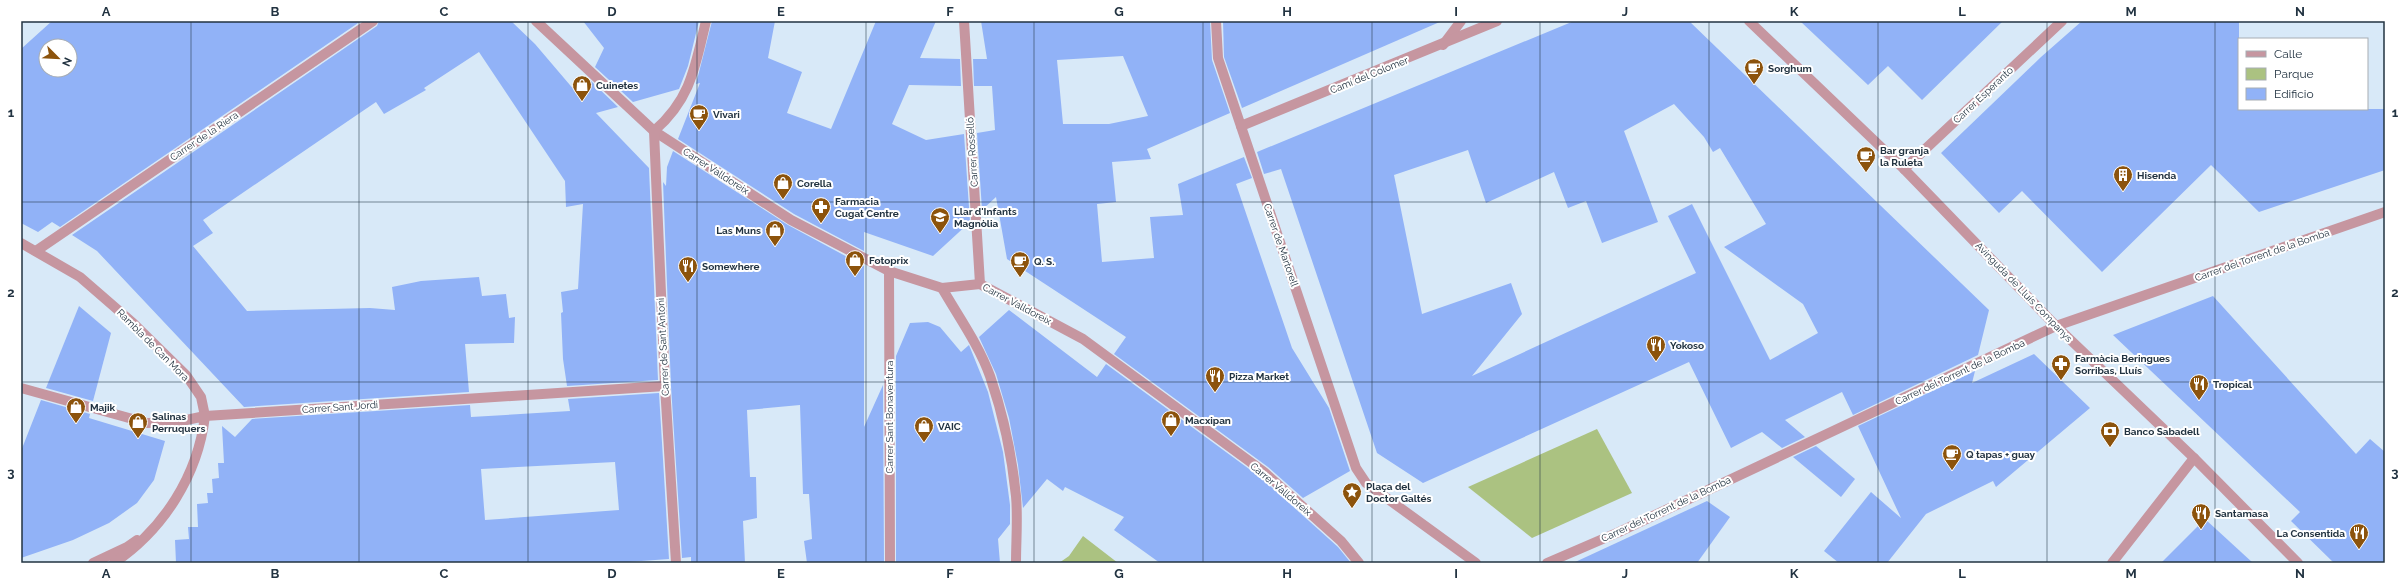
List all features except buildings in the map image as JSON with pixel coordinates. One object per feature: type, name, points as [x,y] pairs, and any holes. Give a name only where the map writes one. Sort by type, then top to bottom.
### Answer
[{"type":"street","name":"Carrer de la Riera","points":[[36,251],[373,21]]},
{"type":"street","name":"Carrer Valldoreix","points":[[536,21],[654,131],[791,220],[889,271],[942,288],[980,284],[1083,339],[1264,472],[1341,541],[1359,563]]},
{"type":"street","points":[[654,131],[670,117],[685,94],[695,67],[706,21]]},
{"type":"street","name":"Carrer Rosselló","points":[[964,21],[980,284]]},
{"type":"street","name":"Carrer de Martorell","points":[[1216,21],[1218,58],[1356,468],[1366,482],[1476,563]]},
{"type":"street","points":[[1443,45],[1461,21]]},
{"type":"street","name":"Camí del Colomer","points":[[1241,126],[1443,45],[1497,21]]},
{"type":"street","name":"Avinguda de Lluís Companys","points":[[1749,21],[1904,169],[2056,326],[2194,458],[2298,563]]},
{"type":"street","name":"Carrer Esperanto","points":[[1904,169],[2062,21]]},
{"type":"street","name":"Carrer de Sant Antoni","points":[[654,131],[665,386],[676,563]]},
{"type":"street","name":"Carrer del Torrent de la Bomba","points":[[1548,563],[1619,532],[2056,326],[2385,212]]},
{"type":"street","name":"Rambla de Can Mora","points":[[21,243],[80,277],[133,323],[186,375],[201,397],[205,416],[202,437],[186,483],[172,507],[154,527],[114,563]]},
{"type":"street","name":"Carrer Sant Bonaventura","points":[[889,271],[890,563]]},
{"type":"street","points":[[942,288],[974,343],[990,375],[1000,410],[1012,463],[1016,497],[1016,563]]},
{"type":"street","name":"Carrer Sant Jordi","points":[[21,388],[147,423],[177,422],[205,416],[665,386]]},
{"type":"street","points":[[2112,563],[2194,458]]},
{"type":"street","name":"Rambla de Can Mora","points":[[93,563],[127,547],[154,527]]},
{"type":"green space","points":[[1597,429],[1632,493],[1532,538],[1468,487]]},
{"type":"green space","points":[[1083,536],[1118,563],[1059,563],[1069,556]]},
{"type":"place","name":"Sorghum","points":[[1754,85]]},
{"type":"place","name":"Cuinetes","points":[[582,102]]},
{"type":"place","name":"Vivari","points":[[699,131]]},
{"type":"place","name":"Bar granja la Ruleta","points":[[1866,173]]},
{"type":"place","name":"Hisenda","points":[[2123,192]]},
{"type":"place","name":"Corella","points":[[783,200]]},
{"type":"place","name":"Farmacia Cugat Centre","points":[[821,224]]},
{"type":"place","name":"Llar d'Infants Magnòlia","points":[[940,234]]},
{"type":"place","name":"Las Muns","points":[[775,247]]},
{"type":"place","name":"Fotoprix","points":[[855,277]]},
{"type":"place","name":"Q. S.","points":[[1020,278]]},
{"type":"place","name":"Somewhere","points":[[688,283]]},
{"type":"place","name":"Yokoso","points":[[1656,362]]},
{"type":"place","name":"Farmàcia Beringues Sorribas, Lluís","points":[[2061,381]]},
{"type":"place","name":"Pizza Market","points":[[1215,393]]},
{"type":"place","name":"Tropical","points":[[2199,401]]},
{"type":"place","name":"Majik","points":[[76,424]]},
{"type":"place","name":"Macxipan","points":[[1171,437]]},
{"type":"place","name":"Salinas Perruquers","points":[[138,439]]},
{"type":"place","name":"VAIC","points":[[924,443]]},
{"type":"place","name":"Banco Sabadell","points":[[2110,448]]},
{"type":"place","name":"Q tapas + guay","points":[[1952,471]]},
{"type":"place","name":"Plaça del Doctor Galtés","points":[[1352,509]]},
{"type":"place","name":"Santamasa","points":[[2201,530]]},
{"type":"place","name":"La Consentida","points":[[2359,550]]}]
